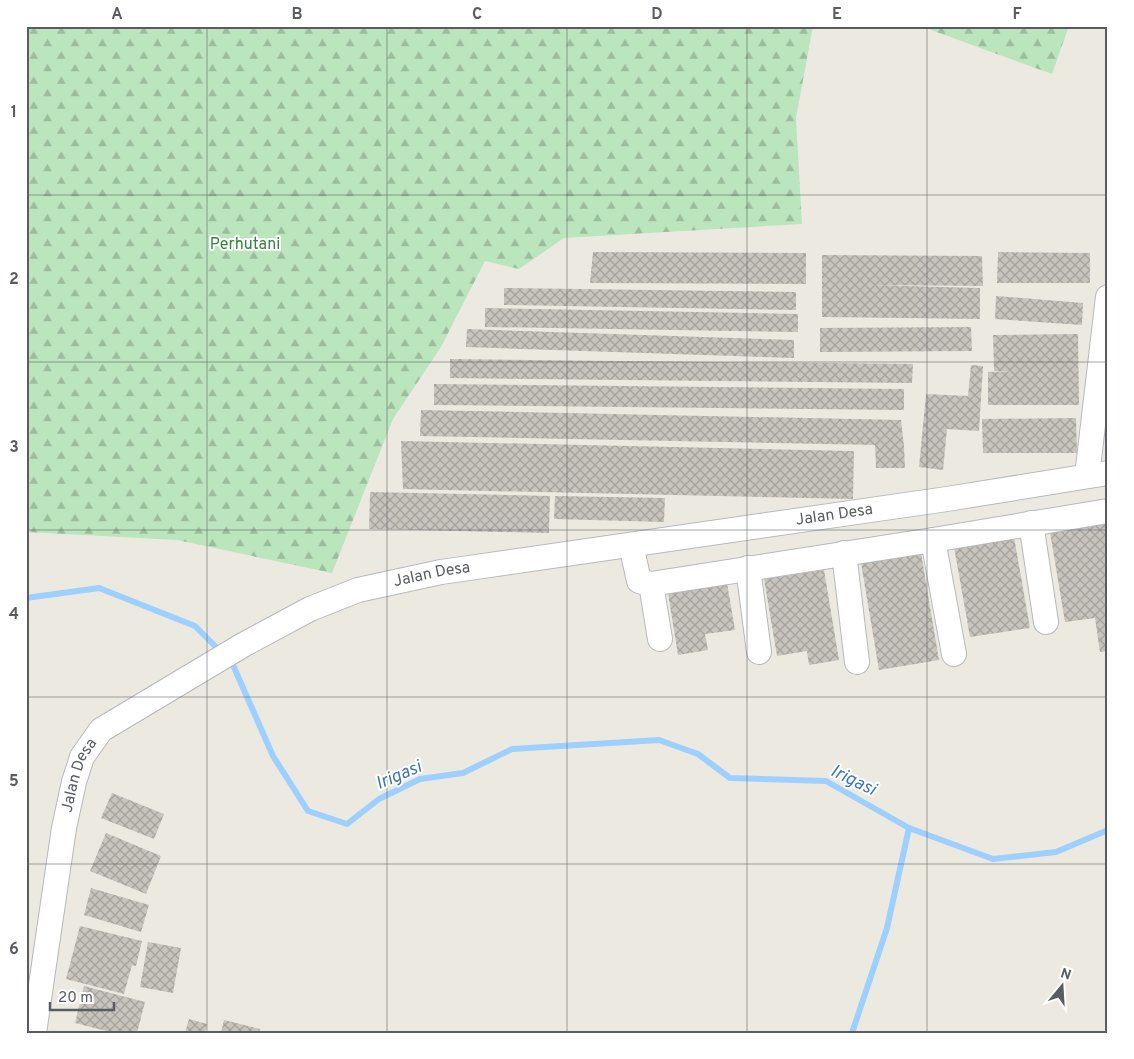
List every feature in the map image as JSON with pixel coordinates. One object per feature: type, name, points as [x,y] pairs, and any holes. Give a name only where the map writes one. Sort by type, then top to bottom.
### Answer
[{"type":"street","points":[[1098,474],[1108,297]]},
{"type":"street","name":"Jalan Desa","points":[[38,1032],[64,828],[74,782],[82,757],[101,730],[243,645],[310,609],[358,590],[441,572],[938,500],[1098,474]]},
{"type":"street","points":[[631,545],[639,581],[651,584],[1108,511]]},
{"type":"street","points":[[1031,523],[1046,622]]},
{"type":"street","points":[[933,540],[954,654]]},
{"type":"street","points":[[844,553],[857,662]]},
{"type":"street","points":[[748,568],[759,652]]},
{"type":"street","points":[[651,584],[660,639]]},
{"type":"green space","name":"Perhutani","points":[[26,26],[813,26],[796,118],[802,224],[564,238],[519,269],[485,261],[441,347],[393,419],[332,573],[177,540],[26,532]]},
{"type":"green space","points":[[920,26],[1069,26],[1052,74]]},
{"type":"building","points":[[593,252],[806,253],[806,284],[590,283]]},
{"type":"building","points":[[998,252],[1090,253],[1090,283],[997,283]]},
{"type":"building","points":[[822,255],[982,256],[983,286],[870,285],[980,288],[980,319],[822,317]]},
{"type":"building","points":[[504,288],[796,292],[796,310],[504,305]]},
{"type":"building","points":[[996,296],[1083,303],[1082,325],[995,319]]},
{"type":"building","points":[[485,308],[798,314],[798,332],[485,327]]},
{"type":"building","points":[[971,327],[972,351],[820,352],[820,328]]},
{"type":"building","points":[[467,329],[794,340],[794,358],[466,347]]},
{"type":"building","points":[[1078,334],[1079,405],[988,405],[988,372],[1014,371],[994,371],[993,335]]},
{"type":"building","points":[[450,359],[913,364],[912,383],[450,378]]},
{"type":"building","points":[[971,365],[983,366],[979,431],[947,429],[943,470],[919,467],[926,394],[968,396]]},
{"type":"building","points":[[434,384],[904,389],[904,410],[434,405]]},
{"type":"building","points":[[421,410],[901,420],[905,468],[876,468],[875,445],[420,436]]},
{"type":"building","points":[[1076,418],[1077,453],[983,453],[982,419]]},
{"type":"building","points":[[401,441],[854,451],[853,499],[403,489]]},
{"type":"building","points":[[370,492],[550,496],[549,533],[369,529]]},
{"type":"building","points":[[555,496],[665,498],[664,522],[554,519]]},
{"type":"building","points":[[1108,522],[1108,651],[1100,652],[1095,618],[1065,622],[1050,532]]},
{"type":"building","points":[[1014,537],[1030,628],[970,637],[954,547]]},
{"type":"building","points":[[921,553],[939,660],[879,670],[861,563]]},
{"type":"building","points":[[824,570],[839,660],[809,665],[807,651],[777,656],[764,579]]},
{"type":"building","points":[[727,583],[735,630],[705,634],[708,650],[678,655],[668,593]]},
{"type":"building","points":[[112,793],[164,814],[154,839],[101,818]]},
{"type":"building","points":[[106,833],[161,856],[146,894],[90,871]]},
{"type":"building","points":[[91,888],[149,905],[141,932],[84,915]]},
{"type":"building","points":[[80,926],[142,941],[136,966],[132,965],[124,994],[66,979]]},
{"type":"building","points":[[148,942],[181,948],[173,993],[140,987]]},
{"type":"building","points":[[84,986],[145,1002],[137,1033],[114,1033],[75,1023]]},
{"type":"building","points":[[189,1019],[207,1024],[205,1033],[185,1033]]},
{"type":"building","points":[[224,1020],[260,1029],[259,1033],[221,1033]]},
{"type":"waterway","name":"Irigasi","points":[[26,598],[99,588],[195,626],[221,652]]},
{"type":"waterway","name":"Irigasi","points":[[228,659],[233,665],[273,756],[308,811],[347,824],[379,799],[420,779],[463,773],[512,749],[659,740],[698,754],[730,778],[826,781],[909,828],[993,859],[1056,852],[1108,830]]},
{"type":"waterway","name":"Irigasi","points":[[852,1033],[887,928],[909,828]]}]
